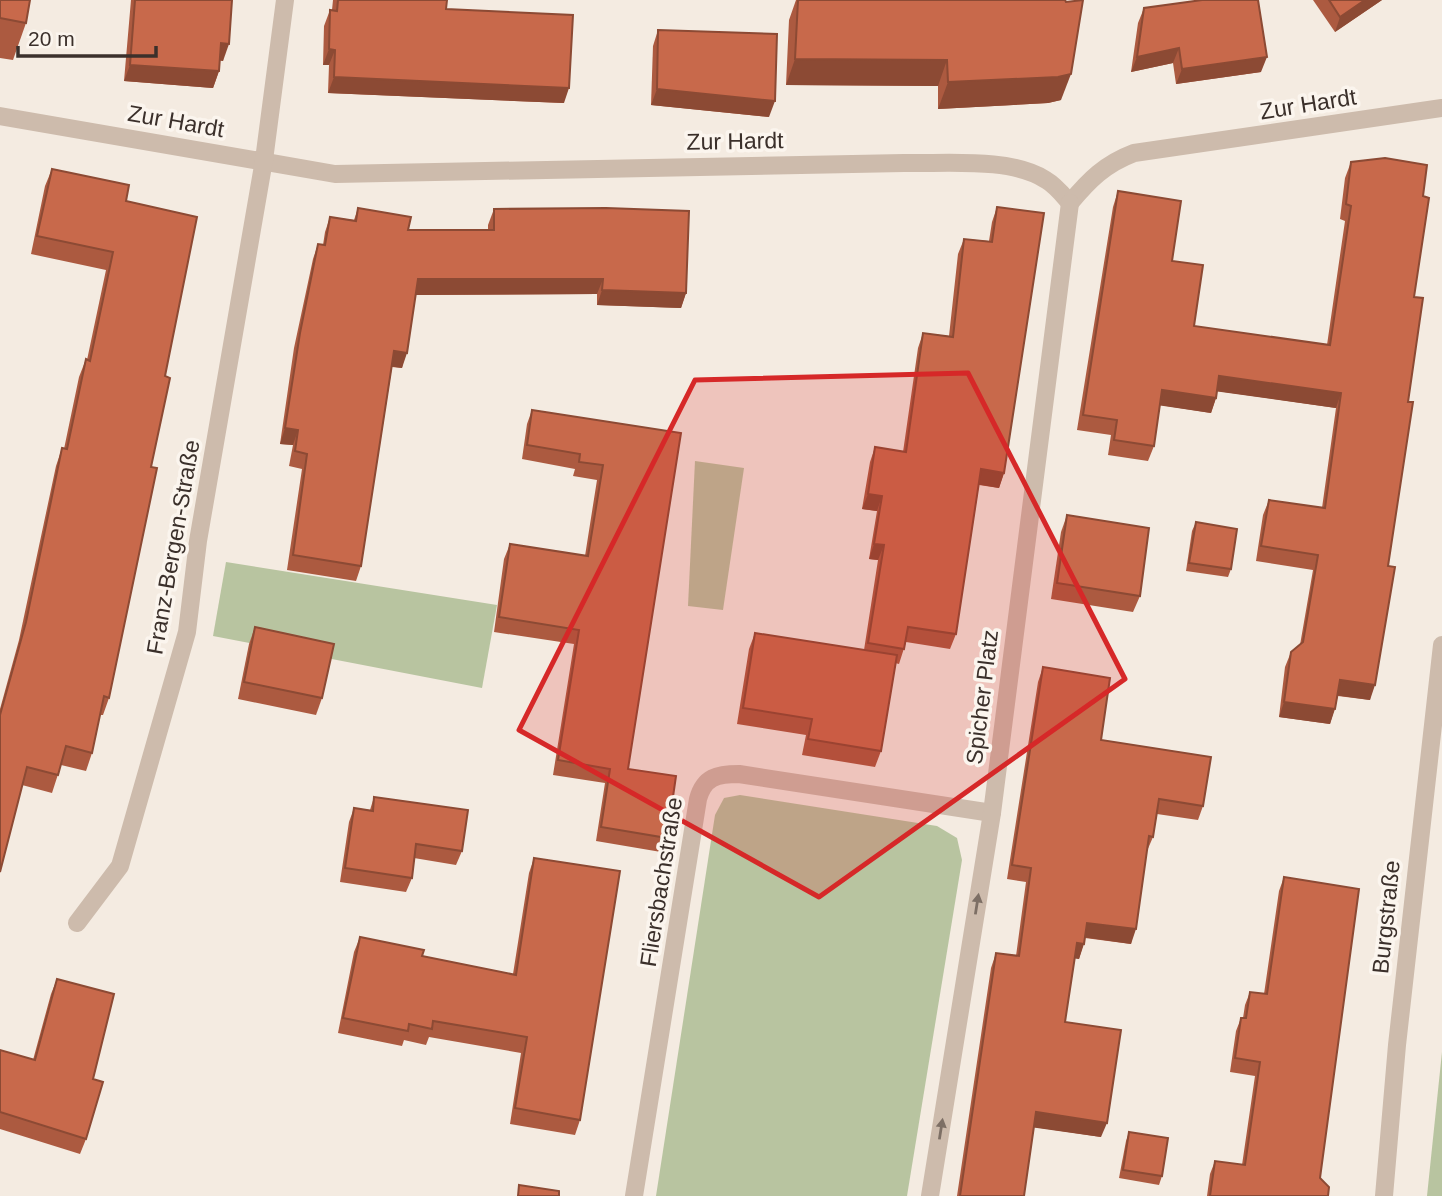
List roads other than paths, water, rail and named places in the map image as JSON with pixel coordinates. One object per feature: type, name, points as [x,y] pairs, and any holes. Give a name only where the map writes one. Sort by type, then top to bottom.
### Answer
[{"type":"street","name":"Franz-Bergen-Straße","points":[[77,923],[120,866],[187,632],[200,530],[264,160],[285,0]]},
{"type":"street","name":"Zur Hardt","points":[[0,116],[335,174],[890,163],[989,165],[1021,168],[1048,180],[1070,203],[1091,177],[1113,161],[1133,153],[1442,108]]},
{"type":"street","name":"Spicher Platz","points":[[930,1196],[992,813],[1070,203]]},
{"type":"street","name":"Burgstraße","points":[[1384,1196],[1396,1045],[1442,645]]},
{"type":"street","name":"Fliersbachstraße","points":[[634,1196],[698,799],[701,788],[709,779],[738,774],[992,813]]}]
